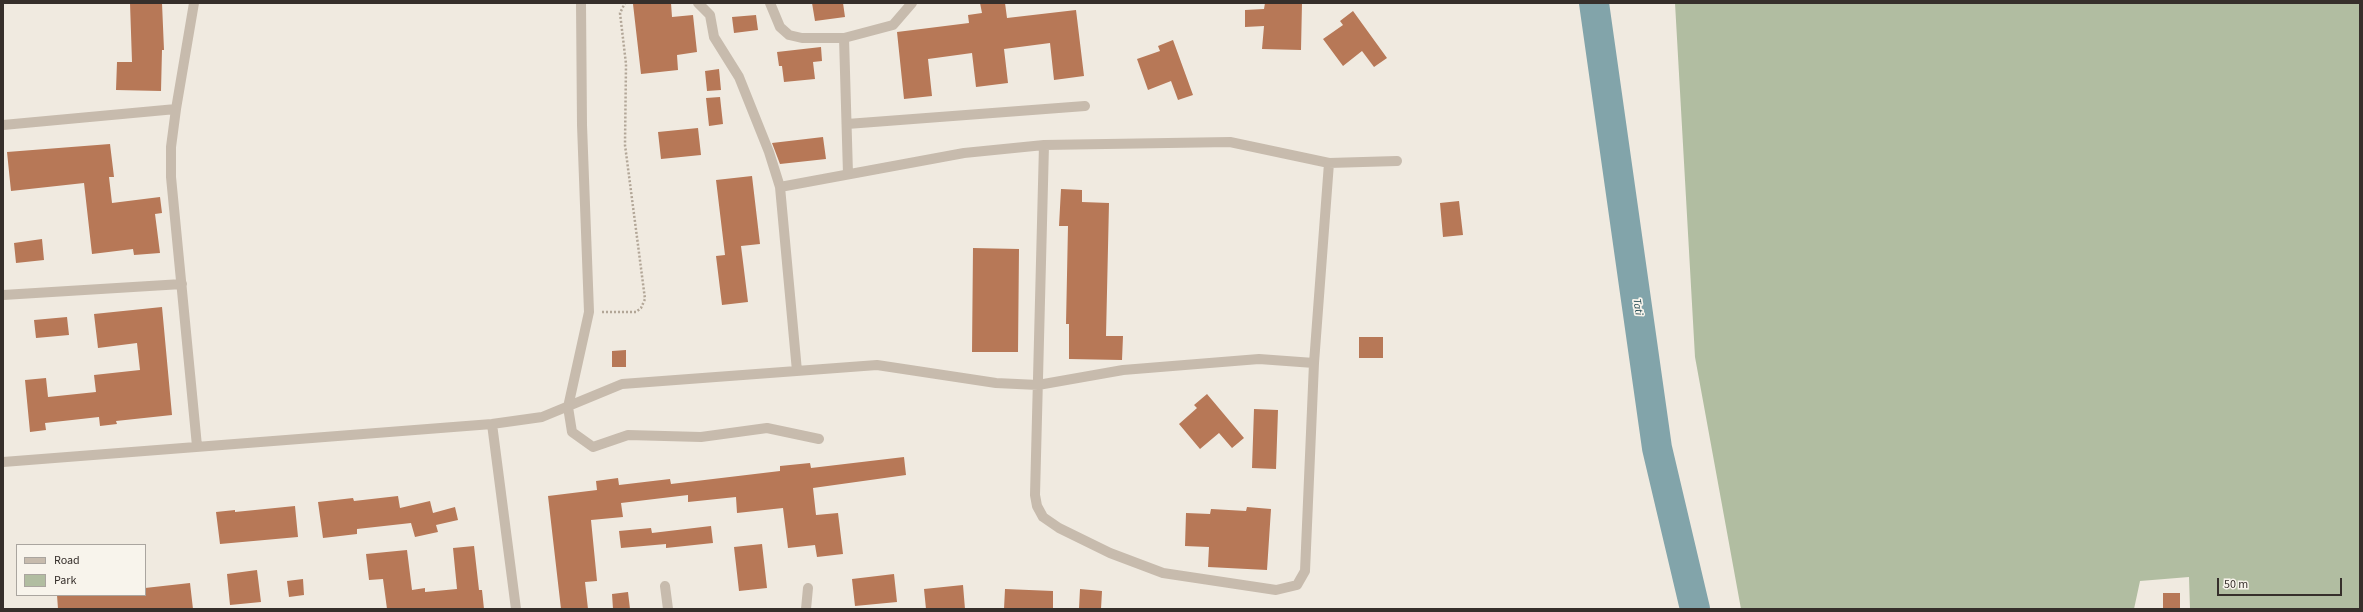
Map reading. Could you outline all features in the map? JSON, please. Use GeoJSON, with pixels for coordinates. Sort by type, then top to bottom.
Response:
{"type":"FeatureCollection","features":[{"type":"Feature","properties":{"kind":"street"},"geometry":{"type":"LineString","coordinates":[[194,3],[176,109],[172,147],[171,177],[197,446]]}},
{"type":"Feature","properties":{"kind":"street"},"geometry":{"type":"LineString","coordinates":[[581,3],[582,125],[589,312],[568,407],[572,432],[593,447],[628,435],[701,437],[767,428],[819,439]]}},
{"type":"Feature","properties":{"kind":"street"},"geometry":{"type":"LineString","coordinates":[[698,3],[710,15],[714,37],[739,77],[769,152],[780,188],[797,371]]}},
{"type":"Feature","properties":{"kind":"street"},"geometry":{"type":"LineString","coordinates":[[770,3],[780,27],[789,35],[802,38],[844,38],[893,25],[912,3]]}},
{"type":"Feature","properties":{"kind":"street"},"geometry":{"type":"LineString","coordinates":[[844,38],[848,174]]}},
{"type":"Feature","properties":{"kind":"street"},"geometry":{"type":"LineString","coordinates":[[847,124],[1085,106]]}},
{"type":"Feature","properties":{"kind":"street"},"geometry":{"type":"LineString","coordinates":[[3,125],[176,109]]}},
{"type":"Feature","properties":{"kind":"street"},"geometry":{"type":"LineString","coordinates":[[780,188],[964,153],[1044,145],[1230,142],[1329,163],[1396,161]]}},
{"type":"Feature","properties":{"kind":"street"},"geometry":{"type":"LineString","coordinates":[[1044,145],[1035,495],[1037,506],[1043,517],[1059,528],[1110,553],[1163,573],[1276,590],[1296,585],[1305,571],[1314,363],[1329,163]]}},
{"type":"Feature","properties":{"kind":"street"},"geometry":{"type":"LineString","coordinates":[[3,295],[182,284]]}},
{"type":"Feature","properties":{"kind":"street"},"geometry":{"type":"LineString","coordinates":[[3,462],[492,424],[542,417],[622,384],[877,365],[996,383],[1038,385],[1123,370],[1259,359],[1314,363]]}},
{"type":"Feature","properties":{"kind":"street"},"geometry":{"type":"LineString","coordinates":[[492,424],[516,609]]}},
{"type":"Feature","properties":{"kind":"street"},"geometry":{"type":"LineString","coordinates":[[665,586],[668,609]]}},
{"type":"Feature","properties":{"kind":"street"},"geometry":{"type":"LineString","coordinates":[[806,609],[808,588]]}},
{"type":"Feature","properties":{"kind":"path"},"geometry":{"type":"LineString","coordinates":[[589,312],[636,312],[642,308],[645,299],[625,146],[626,64],[620,13],[624,3]]}},
{"type":"Feature","properties":{"kind":"green space"},"geometry":{"type":"Polygon","coordinates":[[[1675,3],[2360,3],[2360,609],[2190,609],[2189,577],[2140,581],[2134,609],[1741,609],[1695,357],[1675,3]]]}},
{"type":"Feature","properties":{"kind":"building"},"geometry":{"type":"Polygon","coordinates":[[[130,3],[162,3],[164,50],[162,50],[161,91],[116,90],[117,62],[132,62],[130,3]]]}},
{"type":"Feature","properties":{"kind":"building"},"geometry":{"type":"Polygon","coordinates":[[[671,3],[672,17],[693,15],[697,52],[677,55],[678,70],[641,74],[633,4],[671,3]]]}},
{"type":"Feature","properties":{"kind":"building"},"geometry":{"type":"Polygon","coordinates":[[[812,3],[843,3],[845,17],[815,21],[812,3]]]}},
{"type":"Feature","properties":{"kind":"building"},"geometry":{"type":"Polygon","coordinates":[[[980,3],[1005,3],[1007,18],[1076,10],[1084,76],[1054,80],[1050,43],[1004,49],[1008,83],[976,87],[972,53],[928,59],[932,96],[904,99],[897,32],[969,23],[968,15],[982,13],[980,3]]]}},
{"type":"Feature","properties":{"kind":"building"},"geometry":{"type":"Polygon","coordinates":[[[1265,3],[1302,3],[1301,50],[1262,49],[1264,26],[1245,27],[1245,10],[1264,9],[1265,3]]]}},
{"type":"Feature","properties":{"kind":"building"},"geometry":{"type":"Polygon","coordinates":[[[1353,11],[1387,58],[1374,67],[1362,51],[1343,66],[1323,39],[1343,25],[1340,21],[1353,11]]]}},
{"type":"Feature","properties":{"kind":"building"},"geometry":{"type":"Polygon","coordinates":[[[756,15],[758,30],[734,33],[732,17],[756,15]]]}},
{"type":"Feature","properties":{"kind":"building"},"geometry":{"type":"Polygon","coordinates":[[[1173,40],[1193,95],[1178,100],[1171,81],[1148,90],[1137,59],[1160,51],[1158,46],[1173,40]]]}},
{"type":"Feature","properties":{"kind":"building"},"geometry":{"type":"Polygon","coordinates":[[[821,47],[822,61],[813,62],[815,79],[784,82],[782,66],[779,66],[777,52],[821,47]]]}},
{"type":"Feature","properties":{"kind":"building"},"geometry":{"type":"Polygon","coordinates":[[[719,69],[721,90],[707,91],[705,71],[719,69]]]}},
{"type":"Feature","properties":{"kind":"building"},"geometry":{"type":"Polygon","coordinates":[[[720,97],[723,124],[709,126],[706,98],[720,97]]]}},
{"type":"Feature","properties":{"kind":"building"},"geometry":{"type":"Polygon","coordinates":[[[698,128],[701,155],[661,159],[658,132],[698,128]]]}},
{"type":"Feature","properties":{"kind":"building"},"geometry":{"type":"Polygon","coordinates":[[[823,137],[826,159],[780,164],[772,143],[823,137]]]}},
{"type":"Feature","properties":{"kind":"building"},"geometry":{"type":"Polygon","coordinates":[[[110,144],[114,177],[109,177],[112,203],[160,197],[162,213],[155,214],[160,253],[134,255],[133,249],[92,254],[84,183],[11,191],[7,152],[110,144]]]}},
{"type":"Feature","properties":{"kind":"building"},"geometry":{"type":"Polygon","coordinates":[[[752,176],[760,244],[741,246],[748,302],[722,305],[716,256],[725,255],[716,180],[752,176]]]}},
{"type":"Feature","properties":{"kind":"building"},"geometry":{"type":"Polygon","coordinates":[[[1061,189],[1082,190],[1082,202],[1109,203],[1106,336],[1123,336],[1122,360],[1069,359],[1069,324],[1066,324],[1068,226],[1059,226],[1061,189]]]}},
{"type":"Feature","properties":{"kind":"building"},"geometry":{"type":"Polygon","coordinates":[[[1459,201],[1463,235],[1443,237],[1440,203],[1459,201]]]}},
{"type":"Feature","properties":{"kind":"building"},"geometry":{"type":"Polygon","coordinates":[[[42,239],[44,260],[16,263],[14,243],[42,239]]]}},
{"type":"Feature","properties":{"kind":"building"},"geometry":{"type":"Polygon","coordinates":[[[973,248],[1019,249],[1018,352],[972,352],[973,248]]]}},
{"type":"Feature","properties":{"kind":"building"},"geometry":{"type":"Polygon","coordinates":[[[162,307],[172,415],[116,421],[117,424],[100,426],[99,417],[45,423],[46,430],[30,432],[25,380],[46,378],[48,397],[96,392],[94,375],[140,370],[137,343],[98,348],[94,314],[162,307]]]}},
{"type":"Feature","properties":{"kind":"building"},"geometry":{"type":"Polygon","coordinates":[[[67,317],[69,335],[36,338],[34,320],[67,317]]]}},
{"type":"Feature","properties":{"kind":"building"},"geometry":{"type":"Polygon","coordinates":[[[1359,337],[1383,337],[1383,358],[1359,358],[1359,337]]]}},
{"type":"Feature","properties":{"kind":"building"},"geometry":{"type":"Polygon","coordinates":[[[626,350],[626,367],[612,367],[612,351],[626,350]]]}},
{"type":"Feature","properties":{"kind":"building"},"geometry":{"type":"Polygon","coordinates":[[[1207,394],[1244,438],[1232,448],[1219,433],[1200,449],[1179,424],[1197,408],[1194,405],[1207,394]]]}},
{"type":"Feature","properties":{"kind":"building"},"geometry":{"type":"Polygon","coordinates":[[[1254,409],[1278,410],[1276,469],[1252,468],[1254,409]]]}},
{"type":"Feature","properties":{"kind":"building"},"geometry":{"type":"Polygon","coordinates":[[[904,457],[906,475],[813,488],[816,515],[838,513],[843,554],[817,557],[815,545],[788,548],[783,508],[737,513],[736,497],[688,502],[688,495],[621,503],[623,517],[591,520],[597,581],[585,582],[588,609],[561,609],[548,496],[597,490],[596,481],[618,478],[619,485],[670,479],[671,484],[780,471],[780,466],[810,463],[811,468],[904,457]]]}},
{"type":"Feature","properties":{"kind":"building"},"geometry":{"type":"Polygon","coordinates":[[[398,496],[400,508],[430,501],[433,513],[455,507],[458,520],[436,525],[438,532],[415,537],[411,523],[357,529],[357,534],[323,538],[318,502],[353,498],[354,501],[398,496]]]}},
{"type":"Feature","properties":{"kind":"building"},"geometry":{"type":"Polygon","coordinates":[[[295,506],[298,537],[220,544],[216,512],[235,510],[235,512],[295,506]]]}},
{"type":"Feature","properties":{"kind":"building"},"geometry":{"type":"Polygon","coordinates":[[[1247,507],[1271,509],[1267,570],[1208,567],[1209,547],[1185,546],[1186,513],[1210,514],[1211,509],[1246,511],[1247,507]]]}},
{"type":"Feature","properties":{"kind":"building"},"geometry":{"type":"Polygon","coordinates":[[[711,526],[713,543],[666,548],[666,544],[621,548],[619,531],[651,528],[652,533],[711,526]]]}},
{"type":"Feature","properties":{"kind":"building"},"geometry":{"type":"Polygon","coordinates":[[[762,544],[767,588],[739,591],[734,547],[762,544]]]}},
{"type":"Feature","properties":{"kind":"building"},"geometry":{"type":"Polygon","coordinates":[[[474,546],[479,590],[482,590],[484,609],[387,609],[383,579],[369,580],[366,554],[407,550],[412,590],[425,588],[425,592],[457,589],[453,548],[474,546]]]}},
{"type":"Feature","properties":{"kind":"building"},"geometry":{"type":"Polygon","coordinates":[[[257,570],[261,602],[230,605],[227,574],[257,570]]]}},
{"type":"Feature","properties":{"kind":"building"},"geometry":{"type":"Polygon","coordinates":[[[894,574],[897,602],[855,606],[852,579],[894,574]]]}},
{"type":"Feature","properties":{"kind":"building"},"geometry":{"type":"Polygon","coordinates":[[[303,579],[304,595],[289,597],[287,581],[303,579]]]}},
{"type":"Feature","properties":{"kind":"building"},"geometry":{"type":"Polygon","coordinates":[[[190,583],[193,609],[58,609],[57,596],[146,596],[146,588],[190,583]]]}},
{"type":"Feature","properties":{"kind":"building"},"geometry":{"type":"Polygon","coordinates":[[[963,585],[965,609],[926,609],[924,589],[963,585]]]}},
{"type":"Feature","properties":{"kind":"building"},"geometry":{"type":"Polygon","coordinates":[[[1005,589],[1053,591],[1053,609],[1004,609],[1005,589]]]}},
{"type":"Feature","properties":{"kind":"building"},"geometry":{"type":"Polygon","coordinates":[[[1080,589],[1102,591],[1101,609],[1079,609],[1080,589]]]}},
{"type":"Feature","properties":{"kind":"building"},"geometry":{"type":"Polygon","coordinates":[[[628,592],[630,609],[613,609],[612,594],[628,592]]]}},
{"type":"Feature","properties":{"kind":"building"},"geometry":{"type":"Polygon","coordinates":[[[2163,593],[2180,593],[2180,609],[2163,609],[2163,593]]]}},
{"type":"Feature","properties":{"kind":"waterway","name":"Tati"},"geometry":{"type":"LineString","coordinates":[[1594,3],[1657,448],[1695,609]]}}]}
